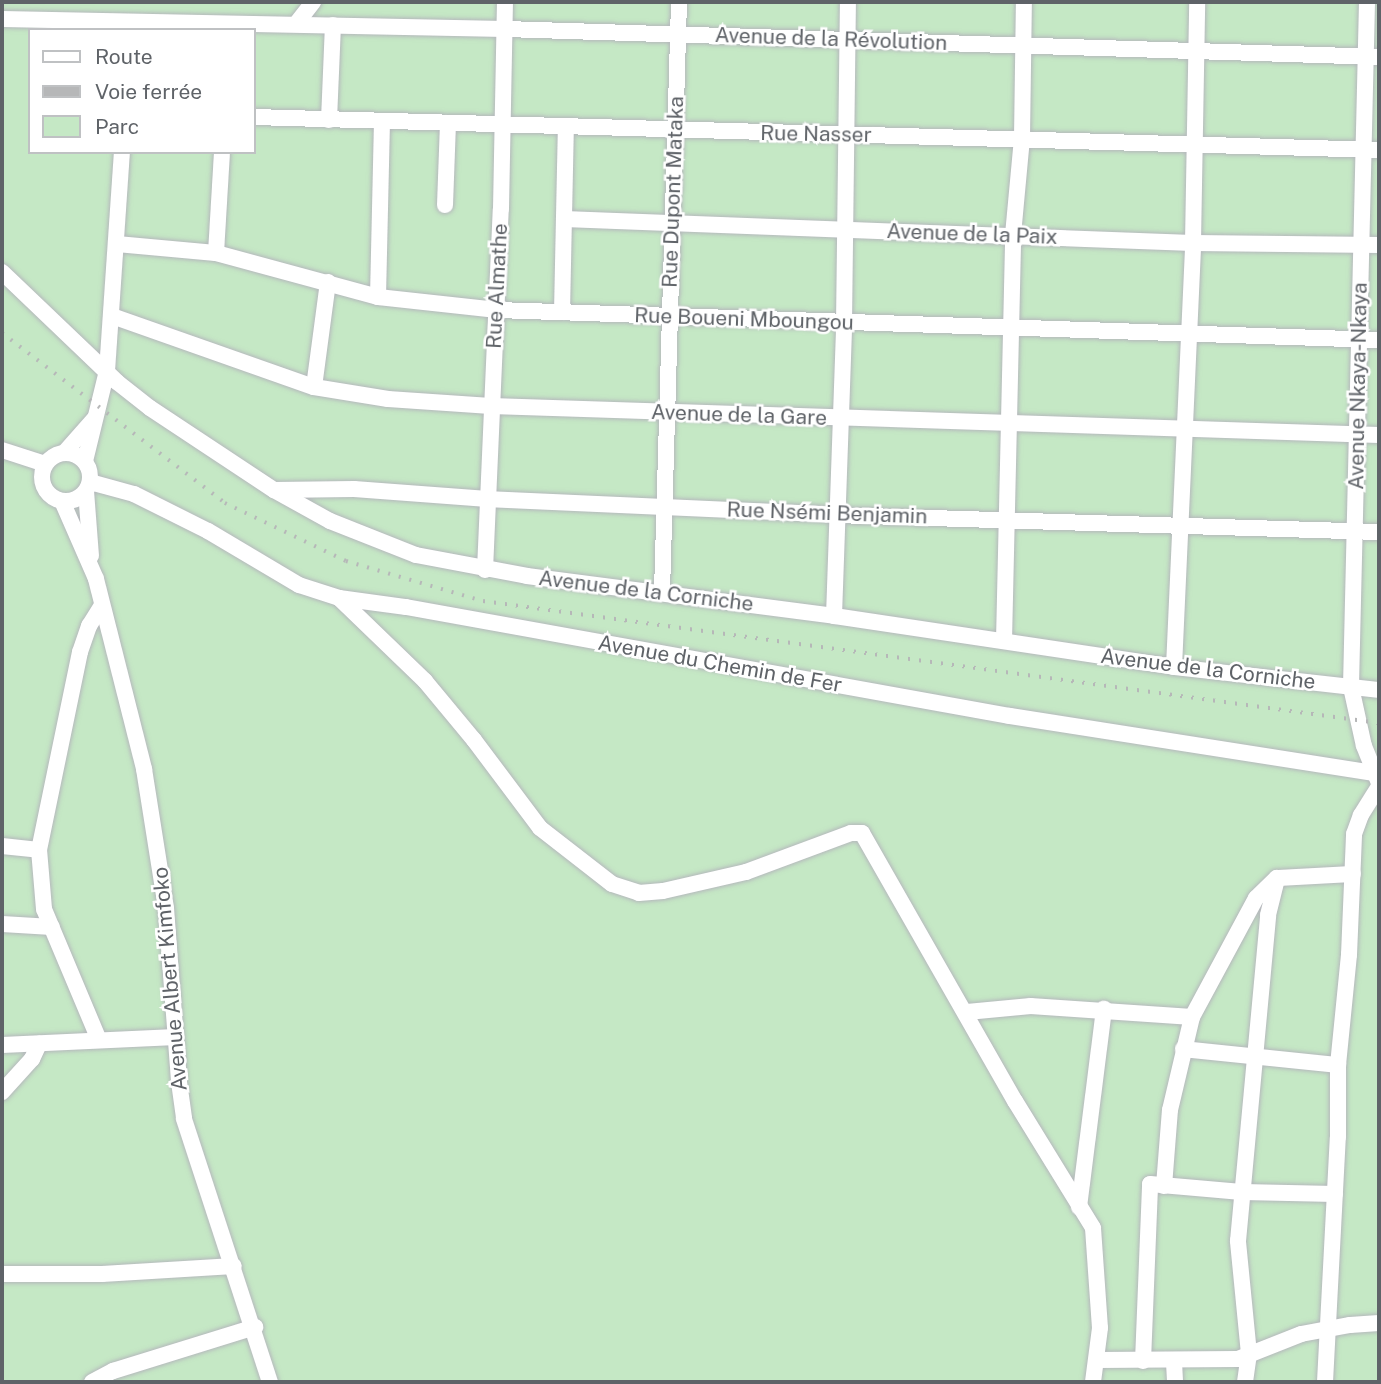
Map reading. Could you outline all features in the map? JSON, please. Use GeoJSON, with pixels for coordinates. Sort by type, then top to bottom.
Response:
{"type":"FeatureCollection","features":[{"type":"Feature","properties":{"kind":"street"},"geometry":{"type":"LineString","coordinates":[[296,24],[313,2]]}},
{"type":"Feature","properties":{"kind":"street","name":"Rue Almathe"},"geometry":{"type":"LineString","coordinates":[[485,570],[497,310],[505,2]]}},
{"type":"Feature","properties":{"kind":"street","name":"Rue Dupont Mataka"},"geometry":{"type":"LineString","coordinates":[[663,593],[679,2]]}},
{"type":"Feature","properties":{"kind":"street"},"geometry":{"type":"LineString","coordinates":[[834,615],[835,515],[844,324],[848,2]]}},
{"type":"Feature","properties":{"kind":"street"},"geometry":{"type":"LineString","coordinates":[[1003,641],[1013,235],[1022,138],[1024,2]]}},
{"type":"Feature","properties":{"kind":"street"},"geometry":{"type":"LineString","coordinates":[[1174,667],[1193,243],[1197,2]]}},
{"type":"Feature","properties":{"kind":"street","name":"Avenue Nkaya-Nkaya"},"geometry":{"type":"LineString","coordinates":[[1367,2],[1372,56],[1372,149],[1361,244],[1351,687],[1372,747],[1378,781]]}},
{"type":"Feature","properties":{"kind":"street","name":"Avenue de la Révolution"},"geometry":{"type":"LineString","coordinates":[[2,19],[126,26],[296,24],[505,29],[1372,56]]}},
{"type":"Feature","properties":{"kind":"street"},"geometry":{"type":"LineString","coordinates":[[329,120],[333,25]]}},
{"type":"Feature","properties":{"kind":"street","name":"Rue Nasser"},"geometry":{"type":"LineString","coordinates":[[256,117],[1372,149]]}},
{"type":"Feature","properties":{"kind":"street"},"geometry":{"type":"LineString","coordinates":[[378,297],[382,122]]}},
{"type":"Feature","properties":{"kind":"street"},"geometry":{"type":"LineString","coordinates":[[445,205],[448,123]]}},
{"type":"Feature","properties":{"kind":"street"},"geometry":{"type":"LineString","coordinates":[[562,312],[566,127]]}},
{"type":"Feature","properties":{"kind":"street"},"geometry":{"type":"LineString","coordinates":[[85,461],[76,454],[53,456],[45,464],[43,484],[50,495],[62,501],[76,499],[88,486],[85,461],[107,371],[121,154]]}},
{"type":"Feature","properties":{"kind":"street"},"geometry":{"type":"LineString","coordinates":[[216,253],[222,154]]}},
{"type":"Feature","properties":{"kind":"street","name":"Avenue de la Paix"},"geometry":{"type":"LineString","coordinates":[[564,219],[675,221],[1193,243],[1379,245]]}},
{"type":"Feature","properties":{"kind":"street","name":"Rue Boueni Mboungou"},"geometry":{"type":"LineString","coordinates":[[117,244],[216,253],[378,297],[497,310],[844,324],[1379,340]]}},
{"type":"Feature","properties":{"kind":"street","name":"Avenue de la Corniche"},"geometry":{"type":"LineString","coordinates":[[2,272],[150,408],[274,490],[330,521],[416,555],[485,570],[834,615],[1174,667],[1379,690]]}},
{"type":"Feature","properties":{"kind":"street"},"geometry":{"type":"LineString","coordinates":[[314,387],[328,282]]}},
{"type":"Feature","properties":{"kind":"street","name":"Avenue de la Gare"},"geometry":{"type":"LineString","coordinates":[[112,316],[314,387],[388,399],[491,406],[839,419],[1379,435]]}},
{"type":"Feature","properties":{"kind":"street"},"geometry":{"type":"LineString","coordinates":[[64,453],[96,416]]}},
{"type":"Feature","properties":{"kind":"street"},"geometry":{"type":"LineString","coordinates":[[2,450],[45,464]]}},
{"type":"Feature","properties":{"kind":"street","name":"Avenue Albert Kimfoko"},"geometry":{"type":"LineString","coordinates":[[88,486],[92,569]]}},
{"type":"Feature","properties":{"kind":"street","name":"Avenue du Chemin de Fer"},"geometry":{"type":"LineString","coordinates":[[88,486],[134,494],[208,531],[299,585],[339,598],[405,607],[1378,781]]}},
{"type":"Feature","properties":{"kind":"street","name":"Rue Nsémi Benjamin"},"geometry":{"type":"LineString","coordinates":[[274,490],[354,489],[488,499],[835,515],[1379,532]]}},
{"type":"Feature","properties":{"kind":"street","name":"Avenue Albert Kimfoko"},"geometry":{"type":"LineString","coordinates":[[62,501],[92,569],[145,769],[166,908],[184,1119],[255,1327],[270,1382]]}},
{"type":"Feature","properties":{"kind":"street"},"geometry":{"type":"LineString","coordinates":[[339,598],[425,681],[474,740],[540,828],[612,884],[639,893],[663,891],[746,872],[851,833],[862,833],[1079,1207],[1089,1218],[1096,1239],[1100,1328],[1093,1382]]}},
{"type":"Feature","properties":{"kind":"street"},"geometry":{"type":"LineString","coordinates":[[99,1040],[52,927],[41,893],[39,849],[80,652],[89,626],[102,605]]}},
{"type":"Feature","properties":{"kind":"street"},"geometry":{"type":"LineString","coordinates":[[1325,1382],[1335,1194],[1338,1065],[1349,955],[1354,834],[1378,781]]}},
{"type":"Feature","properties":{"kind":"street"},"geometry":{"type":"LineString","coordinates":[[2,846],[39,849]]}},
{"type":"Feature","properties":{"kind":"street"},"geometry":{"type":"LineString","coordinates":[[1164,1186],[1170,1110],[1192,1017],[1256,898],[1277,878],[1353,874]]}},
{"type":"Feature","properties":{"kind":"street"},"geometry":{"type":"LineString","coordinates":[[1245,1382],[1249,1354],[1238,1241],[1268,915],[1277,878]]}},
{"type":"Feature","properties":{"kind":"street"},"geometry":{"type":"LineString","coordinates":[[2,924],[52,927]]}},
{"type":"Feature","properties":{"kind":"street"},"geometry":{"type":"LineString","coordinates":[[967,1012],[1031,1006],[1192,1017]]}},
{"type":"Feature","properties":{"kind":"street"},"geometry":{"type":"LineString","coordinates":[[1079,1207],[1104,1009]]}},
{"type":"Feature","properties":{"kind":"street"},"geometry":{"type":"LineString","coordinates":[[2,1045],[176,1038]]}},
{"type":"Feature","properties":{"kind":"street"},"geometry":{"type":"LineString","coordinates":[[2,1092],[32,1059],[39,1044]]}},
{"type":"Feature","properties":{"kind":"street"},"geometry":{"type":"LineString","coordinates":[[1183,1049],[1338,1065]]}},
{"type":"Feature","properties":{"kind":"street"},"geometry":{"type":"LineString","coordinates":[[1143,1361],[1147,1198],[1150,1184],[1242,1192],[1335,1194]]}},
{"type":"Feature","properties":{"kind":"street"},"geometry":{"type":"LineString","coordinates":[[2,1274],[102,1274],[234,1266]]}},
{"type":"Feature","properties":{"kind":"street"},"geometry":{"type":"LineString","coordinates":[[1097,1360],[1174,1362],[1238,1359],[1301,1334],[1379,1324]]}},
{"type":"Feature","properties":{"kind":"street"},"geometry":{"type":"LineString","coordinates":[[92,1382],[113,1371],[255,1327]]}},
{"type":"Feature","properties":{"kind":"street"},"geometry":{"type":"LineString","coordinates":[[1174,1362],[1175,1382]]}},
{"type":"Feature","properties":{"kind":"green space"},"geometry":{"type":"Polygon","coordinates":[[[2,2],[1379,2],[1379,1382],[2,1382],[2,2]]]}},
{"type":"Feature","properties":{"kind":"railway"},"geometry":{"type":"LineString","coordinates":[[2,333],[225,503],[346,561],[483,601],[1379,723]]}}]}
